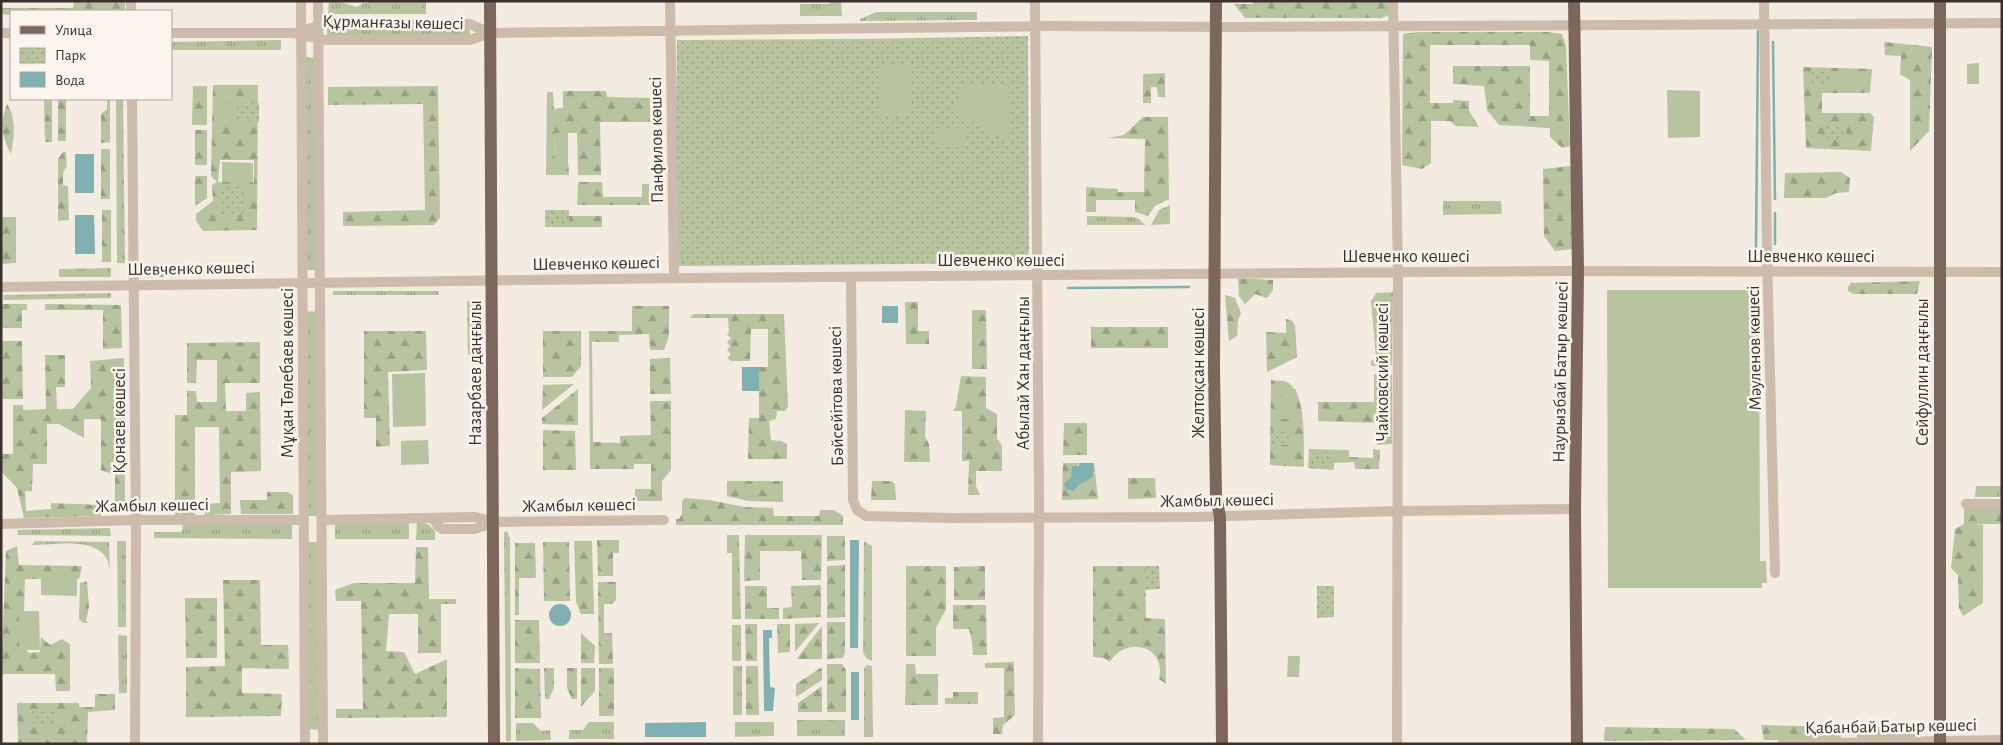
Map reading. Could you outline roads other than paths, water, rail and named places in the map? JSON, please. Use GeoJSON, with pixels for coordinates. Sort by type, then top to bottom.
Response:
{"type":"FeatureCollection","features":[{"type":"Feature","properties":{"kind":"main road","name":"Назарбаев даңғылы"},"geometry":{"type":"LineString","coordinates":[[490,1],[494,744]]}},
{"type":"Feature","properties":{"kind":"main road","name":"Желтоқсан көшесі"},"geometry":{"type":"LineString","coordinates":[[1216,1],[1216,496],[1220,517],[1222,744]]}},
{"type":"Feature","properties":{"kind":"main road","name":"Наурызбай Батыр көшесі"},"geometry":{"type":"LineString","coordinates":[[1574,1],[1578,272],[1575,509],[1577,744]]}},
{"type":"Feature","properties":{"kind":"main road","name":"Сейфуллин даңғылы"},"geometry":{"type":"LineString","coordinates":[[1940,1],[1940,743]]}},
{"type":"Feature","properties":{"kind":"street","name":"Мұқан Төлебаев көшесі"},"geometry":{"type":"LineString","coordinates":[[301,1],[298,33],[303,283],[305,744]]}},
{"type":"Feature","properties":{"kind":"street","name":"Мұқан Төлебаев көшесі"},"geometry":{"type":"LineString","coordinates":[[318,1],[323,520],[323,744]]}},
{"type":"Feature","properties":{"kind":"street","name":"Панфилов көшесі"},"geometry":{"type":"LineString","coordinates":[[670,1],[674,278]]}},
{"type":"Feature","properties":{"kind":"street","name":"Абылай Хан даңғылы"},"geometry":{"type":"LineString","coordinates":[[1036,1],[1039,518],[1038,744]]}},
{"type":"Feature","properties":{"kind":"street","name":"Чайковский көшесі"},"geometry":{"type":"LineString","coordinates":[[1393,1],[1398,273],[1397,744]]}},
{"type":"Feature","properties":{"kind":"street","name":"Мәуленов көшесі"},"geometry":{"type":"LineString","coordinates":[[1764,1],[1774,573]]}},
{"type":"Feature","properties":{"kind":"street","name":"Құрманғазы көшесі"},"geometry":{"type":"LineString","coordinates":[[172,33],[298,33],[325,40],[470,40],[490,33],[670,30],[2002,23]]}},
{"type":"Feature","properties":{"kind":"street","name":"Құрманғазы көшесі"},"geometry":{"type":"LineString","coordinates":[[298,33],[324,24],[470,24],[490,33]]}},
{"type":"Feature","properties":{"kind":"street","name":"Қонаев көшесі"},"geometry":{"type":"LineString","coordinates":[[132,100],[136,520],[135,744]]}},
{"type":"Feature","properties":{"kind":"street","name":"Шевченко көшесі"},"geometry":{"type":"LineString","coordinates":[[1,287],[492,282],[674,278],[1578,272],[2002,272]]}},
{"type":"Feature","properties":{"kind":"street","name":"Бәйсейітова көшесі"},"geometry":{"type":"LineString","coordinates":[[851,277],[853,500],[856,510],[860,513]]}},
{"type":"Feature","properties":{"kind":"street"},"geometry":{"type":"LineString","coordinates":[[1966,504],[2002,504]]}},
{"type":"Feature","properties":{"kind":"street","name":"Жамбыл көшесі"},"geometry":{"type":"LineString","coordinates":[[860,513],[873,517],[1220,517],[1398,511],[1575,509]]}},
{"type":"Feature","properties":{"kind":"street","name":"Жамбыл көшесі"},"geometry":{"type":"LineString","coordinates":[[323,520],[433,518],[442,529],[475,528],[494,522],[664,520]]}},
{"type":"Feature","properties":{"kind":"street","name":"Жамбыл көшесі"},"geometry":{"type":"LineString","coordinates":[[1,524],[136,520],[303,520]]}},
{"type":"Feature","properties":{"kind":"street","name":"Қабанбай Батыр көшесі"},"geometry":{"type":"LineString","coordinates":[[1782,744],[1940,743],[2002,740]]}},
{"type":"Feature","properties":{"kind":"water"},"geometry":{"type":"Polygon","coordinates":[[[75,154],[94,154],[94,193],[75,193],[75,154]]]}},
{"type":"Feature","properties":{"kind":"water"},"geometry":{"type":"Polygon","coordinates":[[[75,215],[94,215],[95,254],[75,254],[75,215]]]}},
{"type":"Feature","properties":{"kind":"water"},"geometry":{"type":"Polygon","coordinates":[[[882,306],[898,306],[898,323],[882,323],[882,306]]]}},
{"type":"Feature","properties":{"kind":"water"},"geometry":{"type":"Polygon","coordinates":[[[742,367],[759,367],[759,391],[742,391],[742,367]]]}},
{"type":"Feature","properties":{"kind":"water"},"geometry":{"type":"Polygon","coordinates":[[[1079,463],[1094,463],[1093,477],[1078,486],[1074,491],[1066,489],[1064,483],[1071,478],[1072,466],[1079,466],[1079,463]]]}},
{"type":"Feature","properties":{"kind":"water"},"geometry":{"type":"Polygon","coordinates":[[[850,540],[859,540],[858,648],[850,648],[850,540]]]}},
{"type":"Feature","properties":{"kind":"water"},"geometry":{"type":"Polygon","coordinates":[[[560,604],[568,607],[571,615],[568,623],[560,626],[552,623],[549,615],[552,607],[560,604]]]}},
{"type":"Feature","properties":{"kind":"water"},"geometry":{"type":"Polygon","coordinates":[[[763,630],[772,630],[772,638],[769,638],[770,687],[775,688],[773,711],[764,711],[763,630]]]}},
{"type":"Feature","properties":{"kind":"water"},"geometry":{"type":"Polygon","coordinates":[[[851,672],[859,672],[859,720],[851,720],[851,672]]]}},
{"type":"Feature","properties":{"kind":"water"},"geometry":{"type":"Polygon","coordinates":[[[706,722],[706,737],[645,737],[645,723],[706,722]]]}},
{"type":"Feature","properties":{"kind":"waterway"},"geometry":{"type":"LineString","coordinates":[[1756,248],[1758,31]]}},
{"type":"Feature","properties":{"kind":"waterway"},"geometry":{"type":"LineString","coordinates":[[1773,42],[1775,199]]}},
{"type":"Feature","properties":{"kind":"waterway"},"geometry":{"type":"LineString","coordinates":[[1775,213],[1775,244]]}},
{"type":"Feature","properties":{"kind":"waterway"},"geometry":{"type":"LineString","coordinates":[[149,276],[175,275]]}},
{"type":"Feature","properties":{"kind":"waterway"},"geometry":{"type":"LineString","coordinates":[[1068,288],[1189,287]]}}]}
